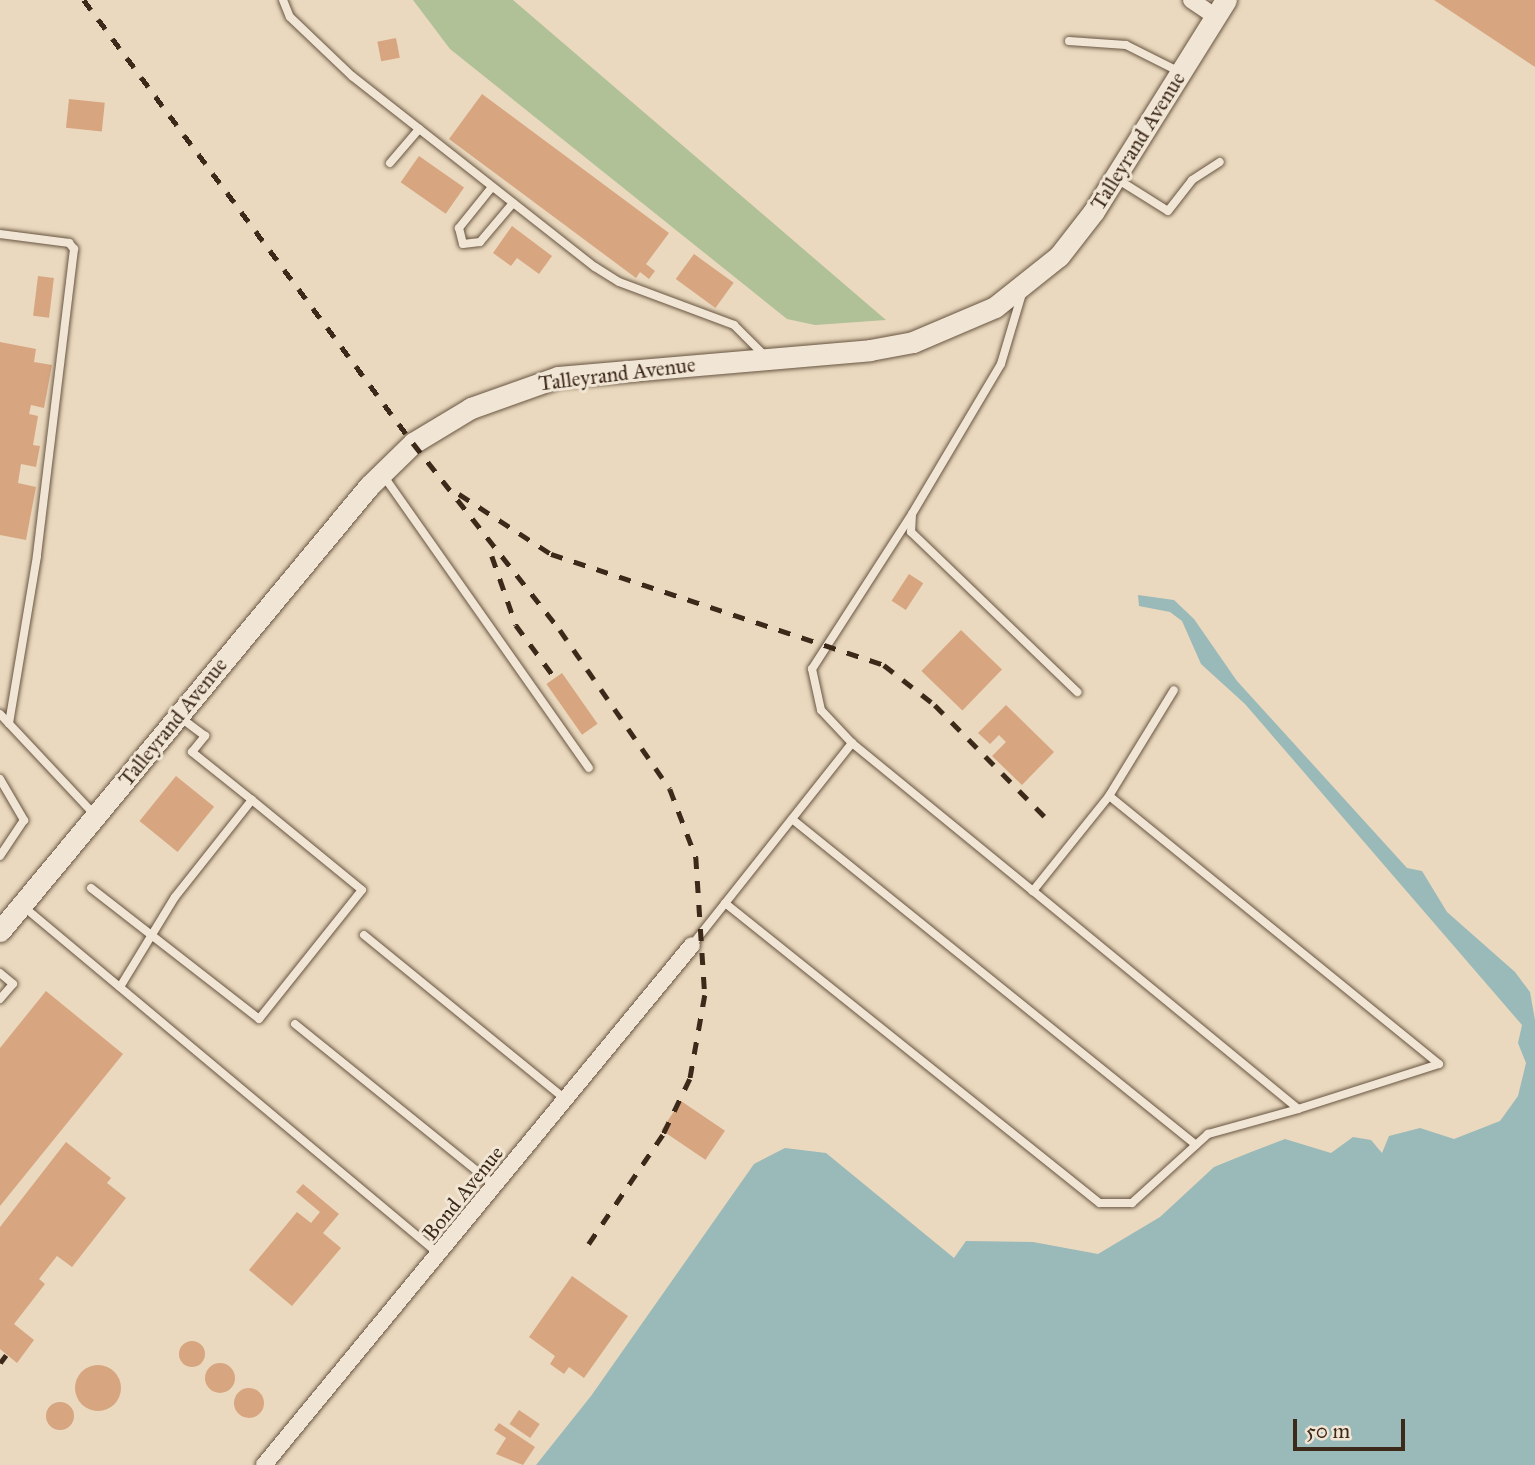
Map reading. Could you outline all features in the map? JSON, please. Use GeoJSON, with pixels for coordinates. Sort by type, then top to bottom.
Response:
{"type":"FeatureCollection","features":[{"type":"Feature","properties":{"kind":"street"},"geometry":{"type":"LineString","coordinates":[[1191,0],[1221,8]]}},
{"type":"Feature","properties":{"kind":"street","name":"Talleyrand Avenue"},"geometry":{"type":"LineString","coordinates":[[0,931],[381,473],[448,419],[518,388],[558,377],[913,342],[955,327],[1024,287],[1059,256],[1115,178],[1221,8]]}},
{"type":"Feature","properties":{"kind":"street","name":"Bond Avenue"},"geometry":{"type":"LineString","coordinates":[[264,1465],[440,1255],[692,945]]}},
{"type":"Feature","properties":{"kind":"lane"},"geometry":{"type":"LineString","coordinates":[[283,0],[290,17],[352,76],[492,187],[619,282],[734,325],[767,358]]}},
{"type":"Feature","properties":{"kind":"lane"},"geometry":{"type":"LineString","coordinates":[[1069,41],[1126,45],[1181,73]]}},
{"type":"Feature","properties":{"kind":"lane"},"geometry":{"type":"LineString","coordinates":[[390,163],[419,129]]}},
{"type":"Feature","properties":{"kind":"lane"},"geometry":{"type":"LineString","coordinates":[[1115,178],[1168,211],[1192,180],[1220,162]]}},
{"type":"Feature","properties":{"kind":"lane"},"geometry":{"type":"LineString","coordinates":[[492,187],[459,228],[463,244],[480,242],[513,203]]}},
{"type":"Feature","properties":{"kind":"lane"},"geometry":{"type":"LineString","coordinates":[[0,233],[69,243],[74,249],[37,556],[9,724]]}},
{"type":"Feature","properties":{"kind":"lane"},"geometry":{"type":"LineString","coordinates":[[1024,287],[1000,364],[912,514],[812,669],[821,710],[852,743],[1298,1109]]}},
{"type":"Feature","properties":{"kind":"lane"},"geometry":{"type":"LineString","coordinates":[[381,473],[589,768]]}},
{"type":"Feature","properties":{"kind":"lane"},"geometry":{"type":"LineString","coordinates":[[912,514],[911,532],[917,544],[1077,692]]}},
{"type":"Feature","properties":{"kind":"lane"},"geometry":{"type":"LineString","coordinates":[[1033,891],[1109,796],[1174,690]]}},
{"type":"Feature","properties":{"kind":"lane"},"geometry":{"type":"LineString","coordinates":[[0,713],[96,816]]}},
{"type":"Feature","properties":{"kind":"lane"},"geometry":{"type":"LineString","coordinates":[[92,888],[259,1019],[361,896],[359,886],[192,752],[205,736],[178,716]]}},
{"type":"Feature","properties":{"kind":"lane"},"geometry":{"type":"LineString","coordinates":[[692,945],[852,743]]}},
{"type":"Feature","properties":{"kind":"lane"},"geometry":{"type":"LineString","coordinates":[[0,779],[24,820],[0,856]]}},
{"type":"Feature","properties":{"kind":"lane"},"geometry":{"type":"LineString","coordinates":[[725,903],[1100,1203],[1132,1203],[1208,1134],[1298,1109],[1439,1064],[1109,796]]}},
{"type":"Feature","properties":{"kind":"lane"},"geometry":{"type":"LineString","coordinates":[[120,987],[199,864],[252,800]]}},
{"type":"Feature","properties":{"kind":"lane"},"geometry":{"type":"LineString","coordinates":[[792,819],[1196,1145]]}},
{"type":"Feature","properties":{"kind":"lane"},"geometry":{"type":"LineString","coordinates":[[22,906],[440,1255]]}},
{"type":"Feature","properties":{"kind":"lane"},"geometry":{"type":"LineString","coordinates":[[364,935],[566,1100]]}},
{"type":"Feature","properties":{"kind":"lane"},"geometry":{"type":"LineString","coordinates":[[0,973],[13,984],[0,999]]}},
{"type":"Feature","properties":{"kind":"lane"},"geometry":{"type":"LineString","coordinates":[[295,1024],[496,1186]]}},
{"type":"Feature","properties":{"kind":"green space"},"geometry":{"type":"Polygon","coordinates":[[[413,0],[513,0],[886,320],[815,325],[787,319],[450,49],[413,0]]]}},
{"type":"Feature","properties":{"kind":"water"},"geometry":{"type":"Polygon","coordinates":[[[1138,595],[1174,600],[1194,619],[1237,681],[1407,868],[1422,871],[1447,912],[1515,972],[1530,992],[1535,1020],[1535,1465],[536,1465],[591,1396],[754,1164],[785,1148],[826,1153],[954,1258],[966,1241],[1033,1242],[1098,1254],[1160,1217],[1214,1167],[1285,1139],[1331,1153],[1353,1137],[1371,1140],[1382,1153],[1389,1136],[1420,1128],[1454,1139],[1500,1121],[1518,1096],[1526,1063],[1518,1043],[1522,1025],[1245,704],[1201,664],[1182,621],[1170,612],[1139,606],[1138,595]]]}},
{"type":"Feature","properties":{"kind":"building"},"geometry":{"type":"Polygon","coordinates":[[[1434,0],[1535,0],[1535,67],[1434,0]]]}},
{"type":"Feature","properties":{"kind":"building"},"geometry":{"type":"Polygon","coordinates":[[[396,38],[400,58],[381,61],[377,42],[396,38]]]}},
{"type":"Feature","properties":{"kind":"building"},"geometry":{"type":"Polygon","coordinates":[[[482,94],[669,233],[646,264],[655,271],[649,279],[640,272],[636,278],[449,139],[482,94]]]}},
{"type":"Feature","properties":{"kind":"building"},"geometry":{"type":"Polygon","coordinates":[[[69,99],[105,103],[102,132],[66,128],[69,99]]]}},
{"type":"Feature","properties":{"kind":"building"},"geometry":{"type":"Polygon","coordinates":[[[419,156],[464,188],[446,214],[401,182],[419,156]]]}},
{"type":"Feature","properties":{"kind":"building"},"geometry":{"type":"Polygon","coordinates":[[[512,226],[552,256],[539,274],[517,258],[511,266],[493,253],[512,226]]]}},
{"type":"Feature","properties":{"kind":"building"},"geometry":{"type":"Polygon","coordinates":[[[694,254],[734,283],[715,308],[676,279],[694,254]]]}},
{"type":"Feature","properties":{"kind":"building"},"geometry":{"type":"Polygon","coordinates":[[[38,276],[54,278],[49,318],[33,316],[38,276]]]}},
{"type":"Feature","properties":{"kind":"building"},"geometry":{"type":"Polygon","coordinates":[[[0,342],[36,349],[34,362],[52,365],[44,408],[31,405],[29,414],[38,416],[33,445],[40,446],[36,467],[21,464],[18,483],[36,487],[26,540],[0,535],[0,342]]]}},
{"type":"Feature","properties":{"kind":"building"},"geometry":{"type":"Polygon","coordinates":[[[909,574],[923,583],[906,610],[892,601],[909,574]]]}},
{"type":"Feature","properties":{"kind":"building"},"geometry":{"type":"Polygon","coordinates":[[[961,630],[1002,670],[962,711],[921,671],[961,630]]]}},
{"type":"Feature","properties":{"kind":"building"},"geometry":{"type":"Polygon","coordinates":[[[562,673],[598,724],[582,735],[546,684],[562,673]]]}},
{"type":"Feature","properties":{"kind":"building"},"geometry":{"type":"Polygon","coordinates":[[[1006,705],[1054,752],[1022,785],[992,756],[1006,742],[999,735],[990,744],[978,733],[1006,705]]]}},
{"type":"Feature","properties":{"kind":"building"},"geometry":{"type":"Polygon","coordinates":[[[176,776],[214,807],[178,852],[139,821],[176,776]]]}},
{"type":"Feature","properties":{"kind":"building"},"geometry":{"type":"Polygon","coordinates":[[[46,991],[123,1054],[0,1206],[0,1048],[46,991]]]}},
{"type":"Feature","properties":{"kind":"building"},"geometry":{"type":"Polygon","coordinates":[[[681,1101],[725,1131],[705,1160],[661,1130],[681,1101]]]}},
{"type":"Feature","properties":{"kind":"building"},"geometry":{"type":"Polygon","coordinates":[[[66,1142],[111,1178],[107,1183],[126,1198],[72,1267],[57,1256],[39,1279],[45,1284],[14,1324],[34,1340],[17,1363],[0,1349],[0,1227],[66,1142]]]}},
{"type":"Feature","properties":{"kind":"building"},"geometry":{"type":"Polygon","coordinates":[[[303,1184],[339,1214],[323,1233],[341,1248],[292,1306],[249,1270],[297,1212],[311,1223],[320,1212],[296,1192],[303,1184]]]}},
{"type":"Feature","properties":{"kind":"building"},"geometry":{"type":"Polygon","coordinates":[[[572,1276],[628,1316],[584,1378],[569,1367],[564,1374],[550,1364],[555,1356],[529,1337],[572,1276]]]}},
{"type":"Feature","properties":{"kind":"building"},"geometry":{"type":"Polygon","coordinates":[[[192,1341],[201,1345],[205,1354],[201,1363],[192,1367],[183,1363],[179,1354],[183,1345],[192,1341]]]}},
{"type":"Feature","properties":{"kind":"building"},"geometry":{"type":"Polygon","coordinates":[[[220,1363],[226,1364],[234,1372],[234,1384],[226,1392],[220,1393],[214,1392],[206,1384],[205,1378],[206,1372],[214,1364],[220,1363]]]}},
{"type":"Feature","properties":{"kind":"building"},"geometry":{"type":"Polygon","coordinates":[[[98,1365],[114,1372],[121,1388],[114,1404],[98,1411],[82,1404],[75,1388],[82,1372],[98,1365]]]}},
{"type":"Feature","properties":{"kind":"building"},"geometry":{"type":"Polygon","coordinates":[[[249,1388],[259,1393],[264,1403],[259,1413],[249,1418],[239,1413],[234,1403],[239,1393],[249,1388]]]}},
{"type":"Feature","properties":{"kind":"building"},"geometry":{"type":"Polygon","coordinates":[[[60,1402],[70,1406],[74,1416],[70,1426],[60,1430],[50,1426],[46,1416],[50,1406],[60,1402]]]}},
{"type":"Feature","properties":{"kind":"building"},"geometry":{"type":"Polygon","coordinates":[[[519,1410],[540,1424],[530,1438],[509,1424],[519,1410]]]}},
{"type":"Feature","properties":{"kind":"building"},"geometry":{"type":"Polygon","coordinates":[[[499,1423],[535,1447],[523,1465],[496,1454],[506,1438],[494,1430],[499,1423]]]}},
{"type":"Feature","properties":{"kind":"railway"},"geometry":{"type":"LineString","coordinates":[[84,0],[413,443],[560,630],[670,789],[696,857],[705,995],[690,1079],[663,1135],[589,1244]]}},
{"type":"Feature","properties":{"kind":"railway"},"geometry":{"type":"LineString","coordinates":[[459,494],[551,554],[884,665],[935,705],[1051,823]]}},
{"type":"Feature","properties":{"kind":"railway"},"geometry":{"type":"LineString","coordinates":[[492,556],[516,625],[555,678]]}},
{"type":"Feature","properties":{"kind":"railway"},"geometry":{"type":"LineString","coordinates":[[0,1363],[6,1355]]}}]}
